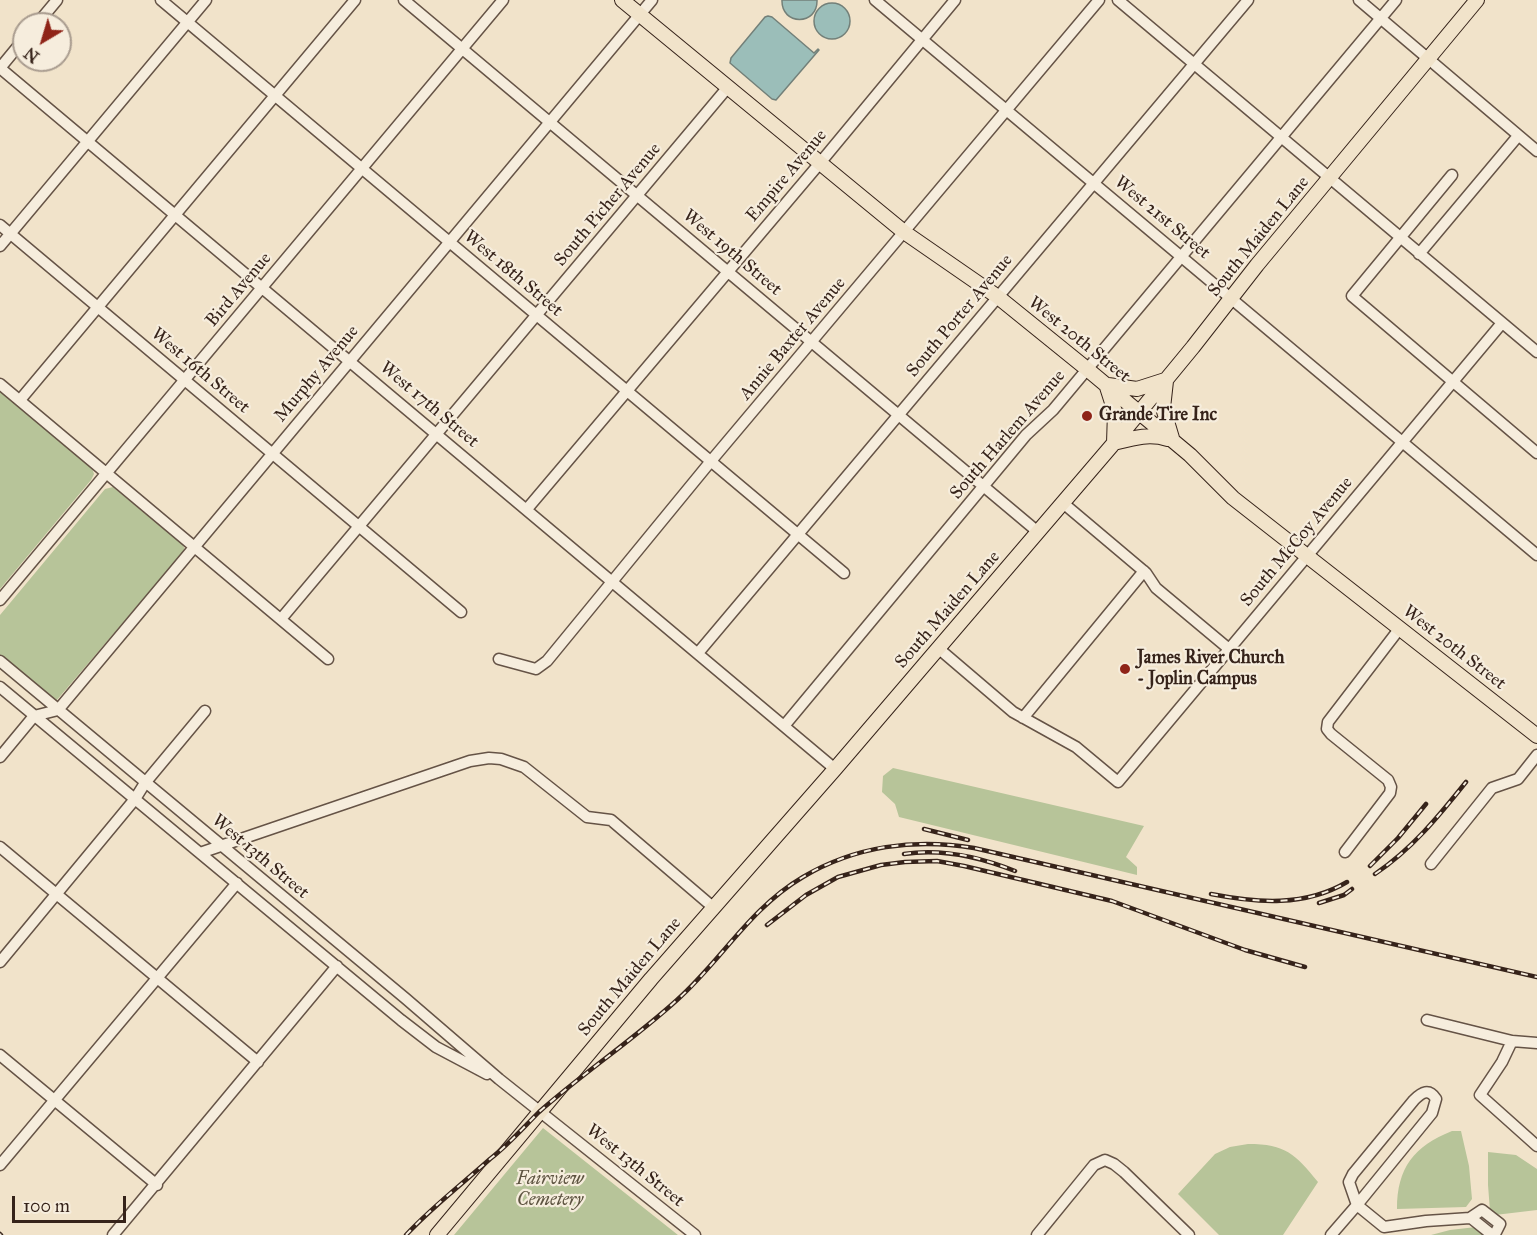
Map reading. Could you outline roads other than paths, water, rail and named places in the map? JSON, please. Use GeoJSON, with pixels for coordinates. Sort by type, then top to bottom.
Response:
{"type":"FeatureCollection","features":[{"type":"Feature","properties":{"kind":"main road","name":"West 20th Street"},"geometry":{"type":"LineString","coordinates":[[622,0],[904,232],[998,297],[1087,369],[1190,455],[1233,498],[1537,736]]}},
{"type":"Feature","properties":{"kind":"main road","name":"South Maiden Lane"},"geometry":{"type":"LineString","coordinates":[[437,1235],[540,1111],[1114,443],[1232,299],[1257,265],[1477,0]]}},
{"type":"Feature","properties":{"kind":"main road"},"geometry":{"type":"LineString","coordinates":[[1166,380],[1163,408],[1173,440],[1148,435],[1114,443],[1115,412],[1106,385],[1137,389],[1166,380]]}},
{"type":"Feature","properties":{"kind":"street"},"geometry":{"type":"LineString","coordinates":[[47,12],[57,0]]}},
{"type":"Feature","properties":{"kind":"street","name":"West 18th Street"},"geometry":{"type":"LineString","coordinates":[[161,0],[844,573]]}},
{"type":"Feature","properties":{"kind":"street"},"geometry":{"type":"LineString","coordinates":[[0,246],[206,0]]}},
{"type":"Feature","properties":{"kind":"street"},"geometry":{"type":"LineString","coordinates":[[20,400],[355,0]]}},
{"type":"Feature","properties":{"kind":"street","name":"West 19th Street"},"geometry":{"type":"LineString","coordinates":[[404,0],[1038,532]]}},
{"type":"Feature","properties":{"kind":"street","name":"Bird Avenue"},"geometry":{"type":"LineString","coordinates":[[0,600],[503,0]]}},
{"type":"Feature","properties":{"kind":"street","name":"Murphy Avenue"},"geometry":{"type":"LineString","coordinates":[[58,710],[652,0]]}},
{"type":"Feature","properties":{"kind":"street","name":"West 21st Street"},"geometry":{"type":"LineString","coordinates":[[875,0],[1537,555]]}},
{"type":"Feature","properties":{"kind":"street","name":"Empire Avenue"},"geometry":{"type":"LineString","coordinates":[[527,509],[955,0]]}},
{"type":"Feature","properties":{"kind":"street","name":"Annie Baxter Avenue"},"geometry":{"type":"LineString","coordinates":[[499,659],[529,668],[541,667],[1099,0]]}},
{"type":"Feature","properties":{"kind":"street"},"geometry":{"type":"LineString","coordinates":[[1118,0],[1537,352]]}},
{"type":"Feature","properties":{"kind":"street","name":"South Porter Avenue"},"geometry":{"type":"LineString","coordinates":[[698,653],[1248,0]]}},
{"type":"Feature","properties":{"kind":"street"},"geometry":{"type":"LineString","coordinates":[[1359,0],[1537,152]]}},
{"type":"Feature","properties":{"kind":"street","name":"South Harlem Avenue"},"geometry":{"type":"LineString","coordinates":[[784,726],[1029,431],[1053,410],[1396,0]]}},
{"type":"Feature","properties":{"kind":"street"},"geometry":{"type":"LineString","coordinates":[[0,68],[12,54]]}},
{"type":"Feature","properties":{"kind":"street","name":"West 17th Street"},"geometry":{"type":"LineString","coordinates":[[0,68],[835,769]]}},
{"type":"Feature","properties":{"kind":"street","name":"South Picher Avenue"},"geometry":{"type":"LineString","coordinates":[[281,619],[728,87]]}},
{"type":"Feature","properties":{"kind":"street"},"geometry":{"type":"LineString","coordinates":[[1419,254],[1518,136]]}},
{"type":"Feature","properties":{"kind":"street"},"geometry":{"type":"LineString","coordinates":[[1452,175],[1352,296],[1537,453]]}},
{"type":"Feature","properties":{"kind":"street","name":"West 16th Street"},"geometry":{"type":"LineString","coordinates":[[0,225],[461,612]]}},
{"type":"Feature","properties":{"kind":"street","name":"South McCoy Avenue"},"geometry":{"type":"LineString","coordinates":[[1023,718],[1076,747],[1118,782],[1502,323]]}},
{"type":"Feature","properties":{"kind":"street"},"geometry":{"type":"LineString","coordinates":[[0,384],[328,659]]}},
{"type":"Feature","properties":{"kind":"street"},"geometry":{"type":"LineString","coordinates":[[1063,503],[1144,571],[1156,588],[1229,650]]}},
{"type":"Feature","properties":{"kind":"street"},"geometry":{"type":"LineString","coordinates":[[938,648],[1023,718],[1144,571]]}},
{"type":"Feature","properties":{"kind":"street"},"geometry":{"type":"LineString","coordinates":[[1345,852],[1390,793],[1391,787],[1388,780],[1331,734],[1327,729],[1328,722],[1400,628]]}},
{"type":"Feature","properties":{"kind":"street","name":"West 13th Street"},"geometry":{"type":"LineString","coordinates":[[1,665],[279,893],[499,1079],[694,1235]]}},
{"type":"Feature","properties":{"kind":"street","name":"West 13th Street"},"geometry":{"type":"LineString","coordinates":[[0,687],[436,1047],[499,1079]]}},
{"type":"Feature","properties":{"kind":"street"},"geometry":{"type":"LineString","coordinates":[[0,757],[34,716],[58,710]]}},
{"type":"Feature","properties":{"kind":"street"},"geometry":{"type":"LineString","coordinates":[[0,962],[205,711]]}},
{"type":"Feature","properties":{"kind":"street"},"geometry":{"type":"LineString","coordinates":[[87,759],[100,746]]}},
{"type":"Feature","properties":{"kind":"street"},"geometry":{"type":"LineString","coordinates":[[1431,864],[1492,788],[1518,778],[1537,755]]}},
{"type":"Feature","properties":{"kind":"street"},"geometry":{"type":"LineString","coordinates":[[200,853],[470,761],[489,758],[524,766],[587,817],[611,820],[714,908]]}},
{"type":"Feature","properties":{"kind":"street"},"geometry":{"type":"LineString","coordinates":[[185,841],[197,826]]}},
{"type":"Feature","properties":{"kind":"street"},"geometry":{"type":"LineString","coordinates":[[0,847],[258,1062]]}},
{"type":"Feature","properties":{"kind":"street"},"geometry":{"type":"LineString","coordinates":[[0,1165],[157,978],[233,880],[241,863]]}},
{"type":"Feature","properties":{"kind":"street"},"geometry":{"type":"LineString","coordinates":[[266,908],[279,893]]}},
{"type":"Feature","properties":{"kind":"street"},"geometry":{"type":"LineString","coordinates":[[286,925],[299,911]]}},
{"type":"Feature","properties":{"kind":"street"},"geometry":{"type":"LineString","coordinates":[[324,956],[337,942]]}},
{"type":"Feature","properties":{"kind":"street"},"geometry":{"type":"LineString","coordinates":[[346,974],[358,960]]}},
{"type":"Feature","properties":{"kind":"street"},"geometry":{"type":"LineString","coordinates":[[113,1235],[337,966]]}},
{"type":"Feature","properties":{"kind":"street"},"geometry":{"type":"LineString","coordinates":[[1427,1020],[1512,1041],[1537,1043]]}},
{"type":"Feature","properties":{"kind":"street"},"geometry":{"type":"LineString","coordinates":[[1512,1041],[1502,1062],[1480,1095],[1537,1146]]}},
{"type":"Feature","properties":{"kind":"street"},"geometry":{"type":"LineString","coordinates":[[0,1054],[156,1185]]}},
{"type":"Feature","properties":{"kind":"street"},"geometry":{"type":"LineString","coordinates":[[1331,1235],[1357,1204],[1426,1123],[1436,1099],[1427,1091],[1414,1100],[1353,1174],[1349,1182],[1357,1204],[1384,1227],[1471,1218]]}},
{"type":"Feature","properties":{"kind":"street"},"geometry":{"type":"LineString","coordinates":[[1036,1235],[1094,1165],[1105,1160],[1114,1164],[1189,1235]]}},
{"type":"Feature","properties":{"kind":"water"},"geometry":{"type":"Polygon","coordinates":[[[782,0],[817,0],[816,9],[812,15],[800,20],[787,15],[783,9],[782,0]]]}},
{"type":"Feature","properties":{"kind":"water"},"geometry":{"type":"Polygon","coordinates":[[[832,3],[845,8],[850,21],[845,34],[832,39],[819,34],[814,21],[819,8],[832,3]]]}},
{"type":"Feature","properties":{"kind":"water"},"geometry":{"type":"Polygon","coordinates":[[[768,16],[814,53],[819,50],[776,100],[730,63],[731,58],[768,16]]]}},
{"type":"Feature","properties":{"kind":"railway"},"geometry":{"type":"LineString","coordinates":[[1375,874],[1413,843],[1466,782]]}},
{"type":"Feature","properties":{"kind":"railway"},"geometry":{"type":"LineString","coordinates":[[1370,866],[1398,838],[1426,804]]}},
{"type":"Feature","properties":{"kind":"railway"},"geometry":{"type":"LineString","coordinates":[[924,829],[968,840]]}},
{"type":"Feature","properties":{"kind":"railway"},"geometry":{"type":"LineString","coordinates":[[406,1235],[503,1148],[539,1112],[677,1000],[767,904],[803,877],[823,866],[864,852],[886,847],[930,844],[974,848],[1537,977]]}},
{"type":"Feature","properties":{"kind":"railway"},"geometry":{"type":"LineString","coordinates":[[904,854],[933,852],[961,855],[1015,871]]}},
{"type":"Feature","properties":{"kind":"railway"},"geometry":{"type":"LineString","coordinates":[[767,925],[806,895],[838,877],[881,865],[937,861],[1112,901],[1245,950],[1305,967]]}},
{"type":"Feature","properties":{"kind":"railway"},"geometry":{"type":"LineString","coordinates":[[1211,894],[1280,901],[1314,896],[1347,882]]}},
{"type":"Feature","properties":{"kind":"railway"},"geometry":{"type":"LineString","coordinates":[[1319,903],[1344,895],[1352,889]]}},
{"type":"Feature","properties":{"kind":"place","name":"Grande Tire Inc"},"geometry":{"type":"Point","coordinates":[1087,416]}},
{"type":"Feature","properties":{"kind":"place","name":"James River Church - Joplin Campus"},"geometry":{"type":"Point","coordinates":[1125,669]}},
{"type":"Feature","properties":{"kind":"park label","name":"Fairview Cemetery"},"geometry":{"type":"Point","coordinates":[550,1190]}}]}
